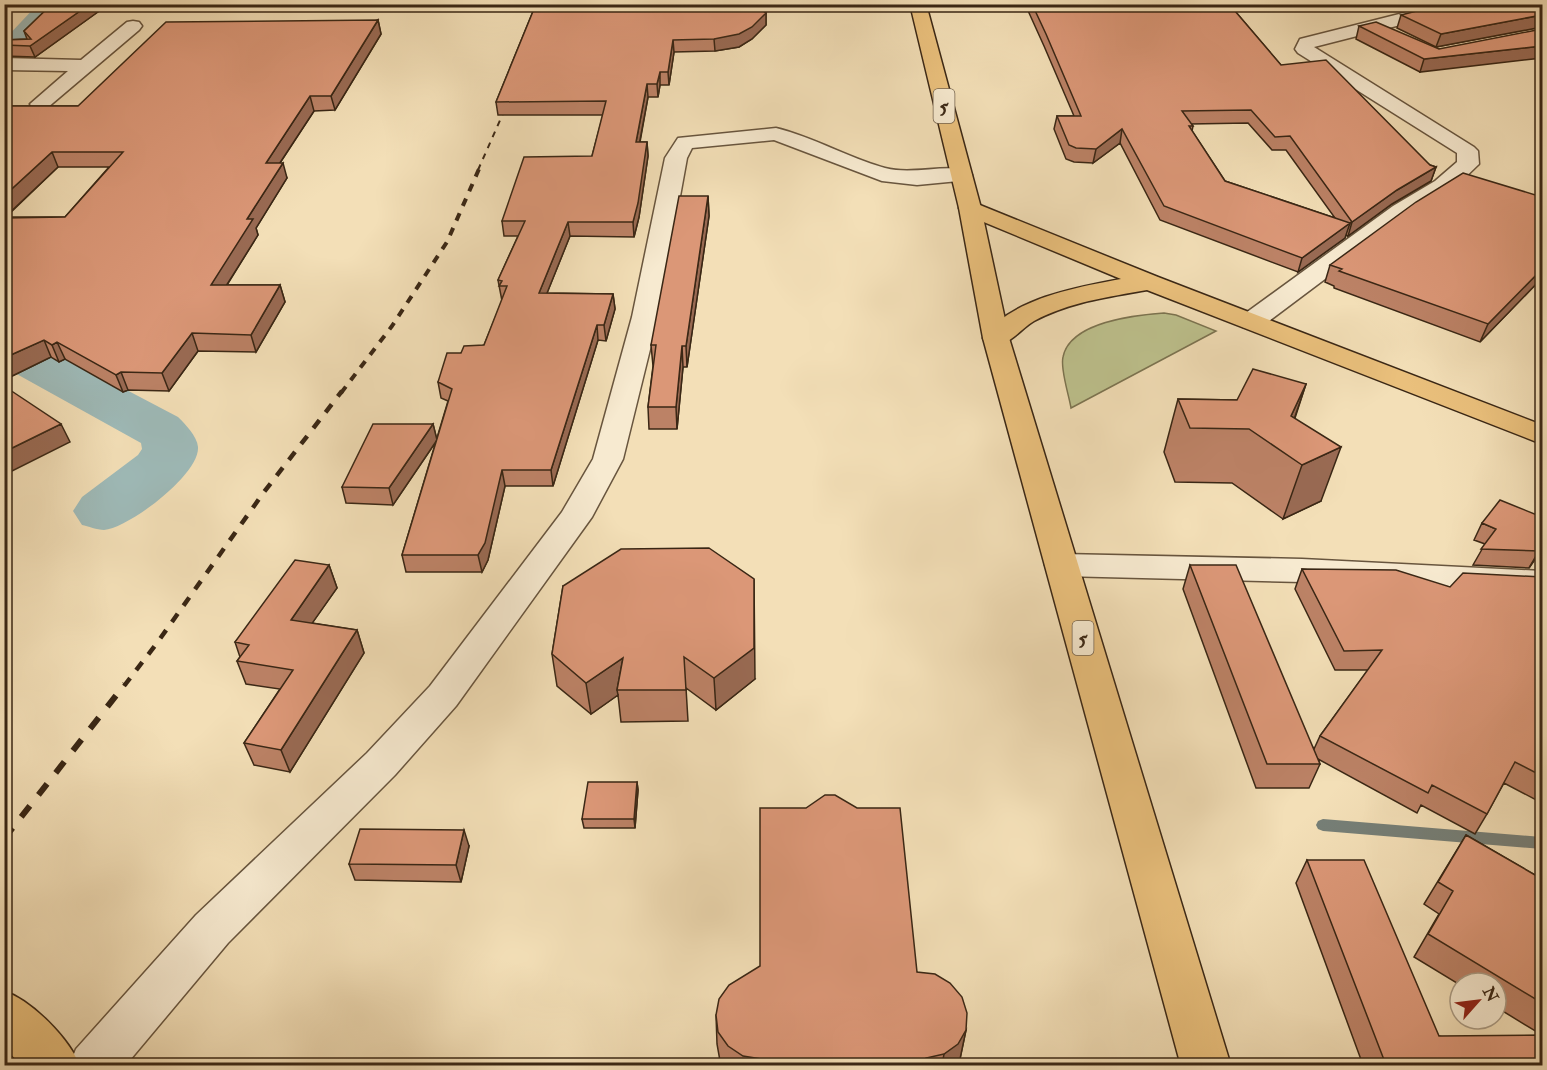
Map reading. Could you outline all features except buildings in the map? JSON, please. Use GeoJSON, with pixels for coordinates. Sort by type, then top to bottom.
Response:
{"type":"FeatureCollection","features":[{"type":"Feature","properties":{"kind":"main road","name":"5"},"geometry":{"type":"LineString","coordinates":[[918,4],[966,192],[996,338],[1206,1065]]}},
{"type":"Feature","properties":{"kind":"main road"},"geometry":{"type":"LineString","coordinates":[[966,192],[1149,282],[1542,435]]}},
{"type":"Feature","properties":{"kind":"main road"},"geometry":{"type":"LineString","coordinates":[[996,338],[1024,316],[1075,295],[1149,282]]}},
{"type":"Feature","properties":{"kind":"main road"},"geometry":{"type":"LineString","coordinates":[[4,1013],[56,1065]]}},
{"type":"Feature","properties":{"kind":"street"},"geometry":{"type":"LineString","coordinates":[[1252,321],[1401,211],[1443,186],[1468,164],[1467,151],[1304,49],[1306,43],[1384,31],[1461,4]]}},
{"type":"Feature","properties":{"kind":"street"},"geometry":{"type":"LineString","coordinates":[[40,104],[133,26]]}},
{"type":"Feature","properties":{"kind":"street"},"geometry":{"type":"LineString","coordinates":[[7,64],[87,66]]}},
{"type":"Feature","properties":{"kind":"street"},"geometry":{"type":"LineString","coordinates":[[93,1065],[212,929],[381,764],[443,696],[576,517],[608,459],[645,317],[676,158],[685,142],[776,134],[882,174],[917,178],[966,192]]}},
{"type":"Feature","properties":{"kind":"street"},"geometry":{"type":"LineString","coordinates":[[1062,565],[1351,571],[1542,583]]}},
{"type":"Feature","properties":{"kind":"green space"},"geometry":{"type":"Polygon","coordinates":[[[1164,313],[1176,315],[1216,331],[1071,408],[1062,362],[1068,345],[1091,328],[1106,323],[1164,313]]]}},
{"type":"Feature","properties":{"kind":"waterway"},"geometry":{"type":"LineString","coordinates":[[4,58],[56,4]]}},
{"type":"Feature","properties":{"kind":"waterway"},"geometry":{"type":"LineString","coordinates":[[4,346],[155,426],[166,438],[170,449],[159,468],[103,511]]}},
{"type":"Feature","properties":{"kind":"waterway"},"geometry":{"type":"LineString","coordinates":[[1323,825],[1542,843]]}},
{"type":"Feature","properties":{"kind":"railway"},"geometry":{"type":"LineString","coordinates":[[478,170],[509,100]]}},
{"type":"Feature","properties":{"kind":"railway"},"geometry":{"type":"LineString","coordinates":[[341,393],[392,326],[447,242],[479,169]]}},
{"type":"Feature","properties":{"kind":"railway"},"geometry":{"type":"LineString","coordinates":[[124,686],[264,492],[342,391]]}},
{"type":"Feature","properties":{"kind":"railway"},"geometry":{"type":"LineString","coordinates":[[4,839],[125,684]]}}]}
